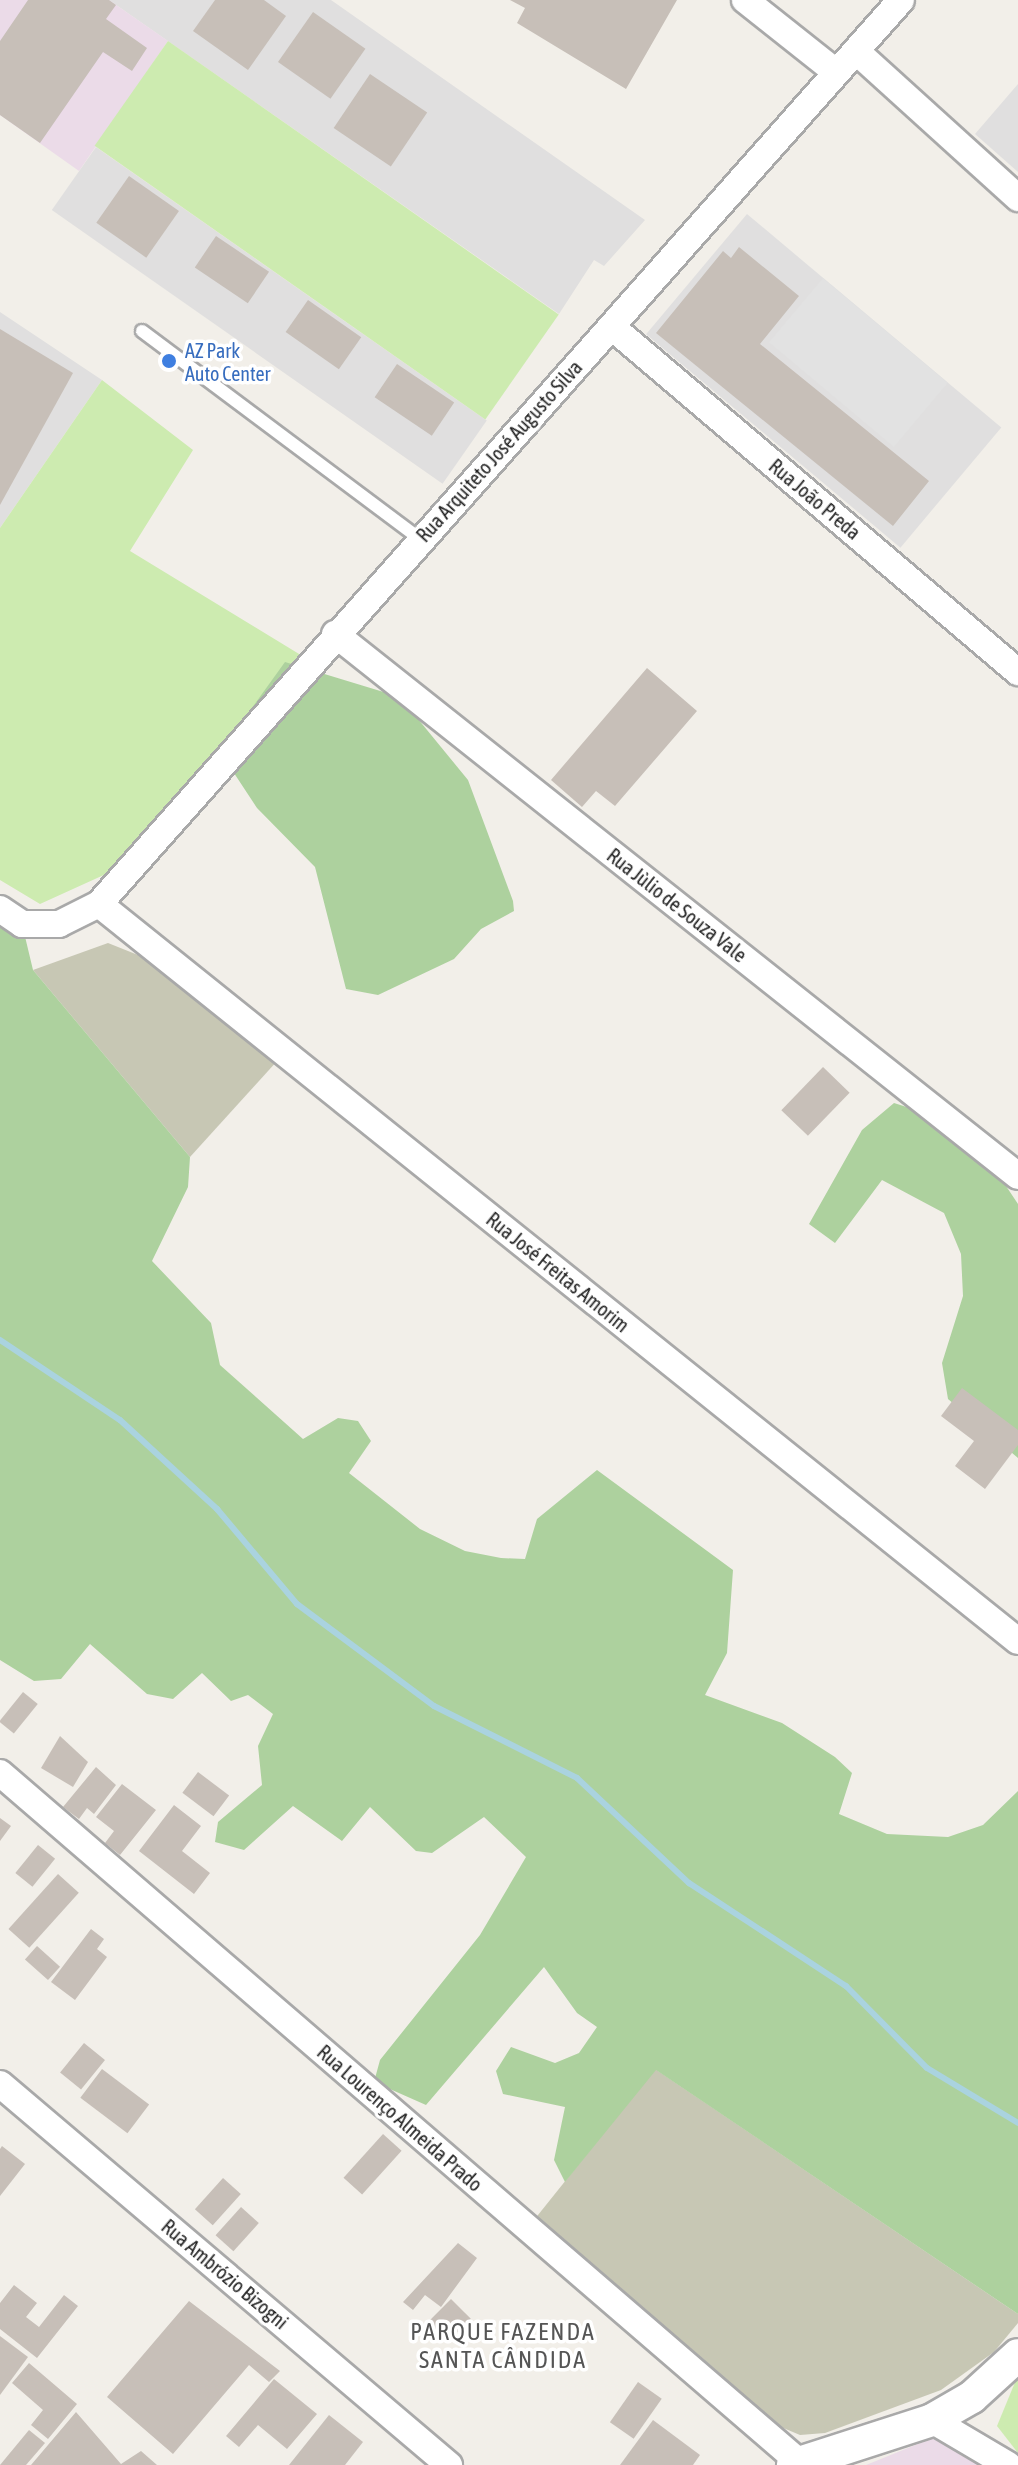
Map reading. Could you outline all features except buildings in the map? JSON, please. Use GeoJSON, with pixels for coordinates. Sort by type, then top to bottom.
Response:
{"type":"FeatureCollection","features":[{"type":"Feature","properties":{"kind":"street"},"geometry":{"type":"LineString","coordinates":[[745,0],[836,72]]}},
{"type":"Feature","properties":{"kind":"street","name":"Rua Arquiteto José Augusto Silva"},"geometry":{"type":"LineString","coordinates":[[99,904],[419,538],[612,327],[901,0]]}},
{"type":"Feature","properties":{"kind":"street"},"geometry":{"type":"LineString","coordinates":[[856,51],[1018,198]]}},
{"type":"Feature","properties":{"kind":"street","name":"Rua João Preda"},"geometry":{"type":"LineString","coordinates":[[612,327],[1018,672]]}},
{"type":"Feature","properties":{"kind":"street","name":"Rua Jùlio de Souza Vale"},"geometry":{"type":"LineString","coordinates":[[335,634],[1018,1176]]}},
{"type":"Feature","properties":{"kind":"street"},"geometry":{"type":"LineString","coordinates":[[0,909],[22,924],[59,924],[99,904]]}},
{"type":"Feature","properties":{"kind":"street","name":"Rua José Freitas Amorim"},"geometry":{"type":"LineString","coordinates":[[99,904],[1018,1641]]}},
{"type":"Feature","properties":{"kind":"street","name":"Rua Lourenço Almeida Prado"},"geometry":{"type":"LineString","coordinates":[[0,1773],[796,2464]]}},
{"type":"Feature","properties":{"kind":"street","name":"Rua Ambrózio Bizogni"},"geometry":{"type":"LineString","coordinates":[[0,2084],[449,2465]]}},
{"type":"Feature","properties":{"kind":"street"},"geometry":{"type":"LineString","coordinates":[[796,2464],[932,2420],[972,2397],[1018,2355]]}},
{"type":"Feature","properties":{"kind":"street"},"geometry":{"type":"LineString","coordinates":[[932,2420],[1008,2465]]}},
{"type":"Feature","properties":{"kind":"lane"},"geometry":{"type":"LineString","coordinates":[[142,331],[419,538]]}},
{"type":"Feature","properties":{"kind":"shaded area"},"geometry":{"type":"Polygon","coordinates":[[[0,0],[109,0],[168,41],[79,171],[0,115],[0,0]]]}},
{"type":"Feature","properties":{"kind":"shaded area"},"geometry":{"type":"Polygon","coordinates":[[[109,0],[331,0],[645,220],[604,266],[594,260],[559,314],[109,0]]]}},
{"type":"Feature","properties":{"kind":"shaded area"},"geometry":{"type":"Polygon","coordinates":[[[1018,84],[1018,172],[975,134],[1018,84]]]}},
{"type":"Feature","properties":{"kind":"shaded area"},"geometry":{"type":"Polygon","coordinates":[[[96,147],[487,421],[443,484],[52,210],[96,147]]]}},
{"type":"Feature","properties":{"kind":"shaded area"},"geometry":{"type":"Polygon","coordinates":[[[747,214],[1001,427],[900,548],[646,334],[747,214]]]}},
{"type":"Feature","properties":{"kind":"shaded area"},"geometry":{"type":"Polygon","coordinates":[[[823,278],[948,383],[894,447],[769,342],[823,278]]]}},
{"type":"Feature","properties":{"kind":"shaded area"},"geometry":{"type":"Polygon","coordinates":[[[0,312],[102,380],[0,528],[0,312]]]}},
{"type":"Feature","properties":{"kind":"shaded area"},"geometry":{"type":"Polygon","coordinates":[[[108,943],[138,955],[278,1060],[190,1157],[33,970],[108,943]]]}},
{"type":"Feature","properties":{"kind":"shaded area"},"geometry":{"type":"Polygon","coordinates":[[[655,2069],[1018,2314],[1018,2323],[994,2352],[941,2390],[825,2433],[800,2435],[781,2427],[534,2220],[655,2069]]]}},
{"type":"Feature","properties":{"kind":"shaded area"},"geometry":{"type":"Polygon","coordinates":[[[935,2437],[981,2465],[866,2465],[935,2437]]]}},
{"type":"Feature","properties":{"kind":"green space"},"geometry":{"type":"Polygon","coordinates":[[[168,41],[559,315],[485,419],[95,146],[168,41]]]}},
{"type":"Feature","properties":{"kind":"green space"},"geometry":{"type":"Polygon","coordinates":[[[102,380],[193,450],[130,551],[304,657],[106,874],[40,904],[0,880],[0,528],[102,380]]]}},
{"type":"Feature","properties":{"kind":"green space"},"geometry":{"type":"Polygon","coordinates":[[[285,662],[400,697],[468,780],[513,901],[514,911],[481,929],[454,959],[378,995],[346,989],[315,867],[257,808],[232,770],[236,730],[285,662]]]}},
{"type":"Feature","properties":{"kind":"green space"},"geometry":{"type":"Polygon","coordinates":[[[0,909],[22,924],[33,970],[190,1157],[188,1187],[152,1261],[211,1323],[220,1365],[303,1439],[338,1418],[358,1421],[371,1441],[349,1473],[420,1529],[465,1551],[501,1558],[525,1559],[537,1519],[597,1470],[733,1570],[727,1653],[705,1695],[782,1723],[835,1757],[852,1773],[839,1814],[887,1834],[948,1837],[983,1825],[1018,1791],[1018,2314],[656,2070],[565,2182],[554,2160],[565,2107],[503,2094],[496,2071],[511,2047],[555,2063],[579,2053],[597,2027],[577,2013],[544,1967],[426,2105],[374,2082],[380,2060],[480,1935],[526,1857],[484,1817],[432,1853],[416,1851],[370,1807],[342,1841],[293,1806],[244,1850],[215,1842],[218,1822],[262,1785],[258,1746],[273,1714],[248,1695],[231,1701],[202,1673],[173,1699],[147,1694],[90,1644],[61,1679],[34,1681],[0,1660],[0,909]]]}},
{"type":"Feature","properties":{"kind":"green space"},"geometry":{"type":"Polygon","coordinates":[[[894,1103],[966,1126],[1018,1204],[1018,1458],[948,1399],[942,1363],[963,1296],[961,1254],[944,1213],[882,1180],[835,1243],[809,1224],[862,1130],[894,1103]]]}},
{"type":"Feature","properties":{"kind":"green space"},"geometry":{"type":"Polygon","coordinates":[[[1018,2375],[1018,2453],[997,2426],[1018,2375]]]}},
{"type":"Feature","properties":{"kind":"waterway"},"geometry":{"type":"LineString","coordinates":[[0,1340],[120,1420],[217,1509],[297,1604],[434,1706],[577,1778],[689,1883],[846,1986],[927,2068],[1018,2123]]}},
{"type":"Feature","properties":{"kind":"place","name":"AZ Park Auto Center"},"geometry":{"type":"Point","coordinates":[169,361]}},
{"type":"Feature","properties":{"kind":"district","name":"PARQUE FAZENDA SANTA CÂNDIDA"},"geometry":{"type":"Point","coordinates":[503,2346]}}]}
